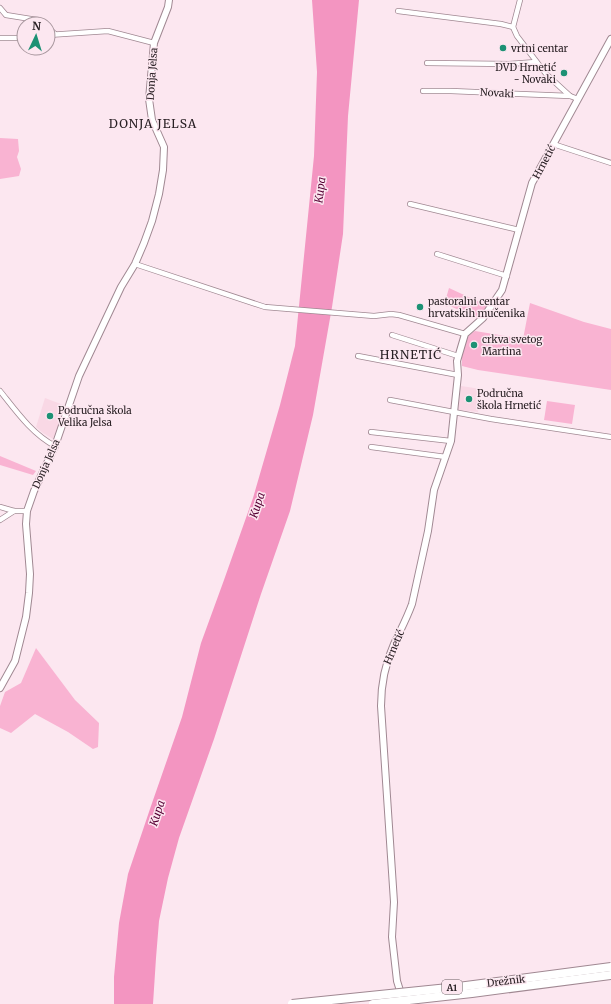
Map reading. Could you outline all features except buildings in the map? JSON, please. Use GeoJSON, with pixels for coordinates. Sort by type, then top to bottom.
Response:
{"type":"FeatureCollection","features":[{"type":"Feature","properties":{"kind":"highway","name":"Drežnik"},"geometry":{"type":"LineString","coordinates":[[292,1004],[458,987],[611,966]]}},
{"type":"Feature","properties":{"kind":"highway","name":"Drežnik"},"geometry":{"type":"LineString","coordinates":[[373,1004],[472,993],[611,974]]}},
{"type":"Feature","properties":{"kind":"street","name":"Donja Jelsa"},"geometry":{"type":"LineString","coordinates":[[0,688],[15,661],[26,617],[30,574],[26,524],[27,511],[34,491],[55,446],[80,376],[121,287],[135,264],[152,221],[159,194],[163,170],[164,147],[152,120],[149,99],[154,43],[168,7],[169,0]]}},
{"type":"Feature","properties":{"kind":"street"},"geometry":{"type":"LineString","coordinates":[[398,11],[495,23],[513,27],[520,0]]}},
{"type":"Feature","properties":{"kind":"street"},"geometry":{"type":"LineString","coordinates":[[0,8],[6,14],[16,16]]}},
{"type":"Feature","properties":{"kind":"street","name":"Novaki"},"geometry":{"type":"LineString","coordinates":[[513,27],[517,36],[536,62],[546,74],[570,96]]}},
{"type":"Feature","properties":{"kind":"street"},"geometry":{"type":"LineString","coordinates":[[56,34],[108,31],[154,43]]}},
{"type":"Feature","properties":{"kind":"street"},"geometry":{"type":"LineString","coordinates":[[0,38],[16,38]]}},
{"type":"Feature","properties":{"kind":"street"},"geometry":{"type":"LineString","coordinates":[[578,99],[611,39]]}},
{"type":"Feature","properties":{"kind":"street"},"geometry":{"type":"LineString","coordinates":[[427,62],[509,64],[536,62]]}},
{"type":"Feature","properties":{"kind":"street","name":"Novaki"},"geometry":{"type":"LineString","coordinates":[[423,91],[570,96],[578,99]]}},
{"type":"Feature","properties":{"kind":"street","name":"Hrnetić"},"geometry":{"type":"LineString","coordinates":[[404,1004],[397,981],[392,937],[394,902],[381,706],[382,687],[386,666],[412,604],[428,531],[434,490],[451,441],[455,412],[458,356],[466,334],[483,318],[502,290],[532,183],[578,99]]}},
{"type":"Feature","properties":{"kind":"street"},"geometry":{"type":"LineString","coordinates":[[553,144],[611,163]]}},
{"type":"Feature","properties":{"kind":"street"},"geometry":{"type":"LineString","coordinates":[[410,204],[519,230]]}},
{"type":"Feature","properties":{"kind":"street"},"geometry":{"type":"LineString","coordinates":[[437,254],[507,276]]}},
{"type":"Feature","properties":{"kind":"street"},"geometry":{"type":"LineString","coordinates":[[135,264],[265,307],[357,315],[399,315],[466,334]]}},
{"type":"Feature","properties":{"kind":"street"},"geometry":{"type":"LineString","coordinates":[[392,335],[458,356]]}},
{"type":"Feature","properties":{"kind":"street"},"geometry":{"type":"LineString","coordinates":[[358,356],[458,375]]}},
{"type":"Feature","properties":{"kind":"street"},"geometry":{"type":"LineString","coordinates":[[0,391],[38,434],[47,442],[55,446]]}},
{"type":"Feature","properties":{"kind":"street"},"geometry":{"type":"LineString","coordinates":[[390,400],[491,419],[611,437]]}},
{"type":"Feature","properties":{"kind":"street"},"geometry":{"type":"LineString","coordinates":[[371,432],[451,441]]}},
{"type":"Feature","properties":{"kind":"street"},"geometry":{"type":"LineString","coordinates":[[371,446],[446,457]]}},
{"type":"Feature","properties":{"kind":"street"},"geometry":{"type":"LineString","coordinates":[[0,507],[14,511],[27,511]]}},
{"type":"Feature","properties":{"kind":"street"},"geometry":{"type":"LineString","coordinates":[[0,520],[14,511]]}},
{"type":"Feature","properties":{"kind":"shaded area"},"geometry":{"type":"Polygon","coordinates":[[[0,138],[18,139],[19,151],[17,157],[21,169],[19,176],[0,179],[0,138]]]}},
{"type":"Feature","properties":{"kind":"shaded area"},"geometry":{"type":"Polygon","coordinates":[[[449,288],[488,306],[476,318],[448,305],[447,307],[444,305],[449,288]]]}},
{"type":"Feature","properties":{"kind":"shaded area"},"geometry":{"type":"Polygon","coordinates":[[[530,303],[584,322],[611,329],[611,390],[478,370],[462,366],[465,341],[467,337],[475,331],[523,339],[530,303]]]}},
{"type":"Feature","properties":{"kind":"shaded area","name":"Područna škola Hrnetić"},"geometry":{"type":"Polygon","coordinates":[[[461,386],[481,389],[478,412],[458,410],[461,386]]]}},
{"type":"Feature","properties":{"kind":"shaded area","name":"Područna škola Velika Jelsa"},"geometry":{"type":"Polygon","coordinates":[[[45,398],[66,406],[53,439],[36,427],[45,398]]]}},
{"type":"Feature","properties":{"kind":"shaded area"},"geometry":{"type":"Polygon","coordinates":[[[547,401],[575,405],[572,424],[544,420],[547,401]]]}},
{"type":"Feature","properties":{"kind":"shaded area"},"geometry":{"type":"Polygon","coordinates":[[[0,456],[36,471],[33,475],[0,465],[0,456]]]}},
{"type":"Feature","properties":{"kind":"shaded area"},"geometry":{"type":"Polygon","coordinates":[[[36,648],[75,700],[99,723],[98,747],[93,749],[68,732],[35,714],[11,733],[0,728],[0,706],[5,692],[21,683],[36,648]]]}},
{"type":"Feature","properties":{"kind":"water","name":"Kupa"},"geometry":{"type":"Polygon","coordinates":[[[312,0],[359,0],[348,116],[343,234],[313,415],[290,511],[261,594],[214,739],[179,838],[168,878],[159,921],[153,1004],[114,1004],[114,977],[119,923],[128,874],[182,717],[201,643],[253,498],[280,405],[295,346],[314,156],[317,72],[312,0]]]}},
{"type":"Feature","properties":{"kind":"place","name":"vrtni centar"},"geometry":{"type":"Point","coordinates":[503,48]}},
{"type":"Feature","properties":{"kind":"place","name":"DVD Hrnetić - Novaki"},"geometry":{"type":"Point","coordinates":[564,73]}},
{"type":"Feature","properties":{"kind":"place","name":"pastoralni centar hrvatskih mučenika"},"geometry":{"type":"Point","coordinates":[420,307]}},
{"type":"Feature","properties":{"kind":"place","name":"crkva svetog Martina"},"geometry":{"type":"Point","coordinates":[474,345]}},
{"type":"Feature","properties":{"kind":"place","name":"Područna škola Hrnetić"},"geometry":{"type":"Point","coordinates":[469,399]}},
{"type":"Feature","properties":{"kind":"place","name":"Područna škola Velika Jelsa"},"geometry":{"type":"Point","coordinates":[50,416]}},
{"type":"Feature","properties":{"kind":"district","name":"DONJA JELSA"},"geometry":{"type":"Point","coordinates":[153,123]}},
{"type":"Feature","properties":{"kind":"district","name":"HRNETIĆ"},"geometry":{"type":"Point","coordinates":[411,354]}}]}
